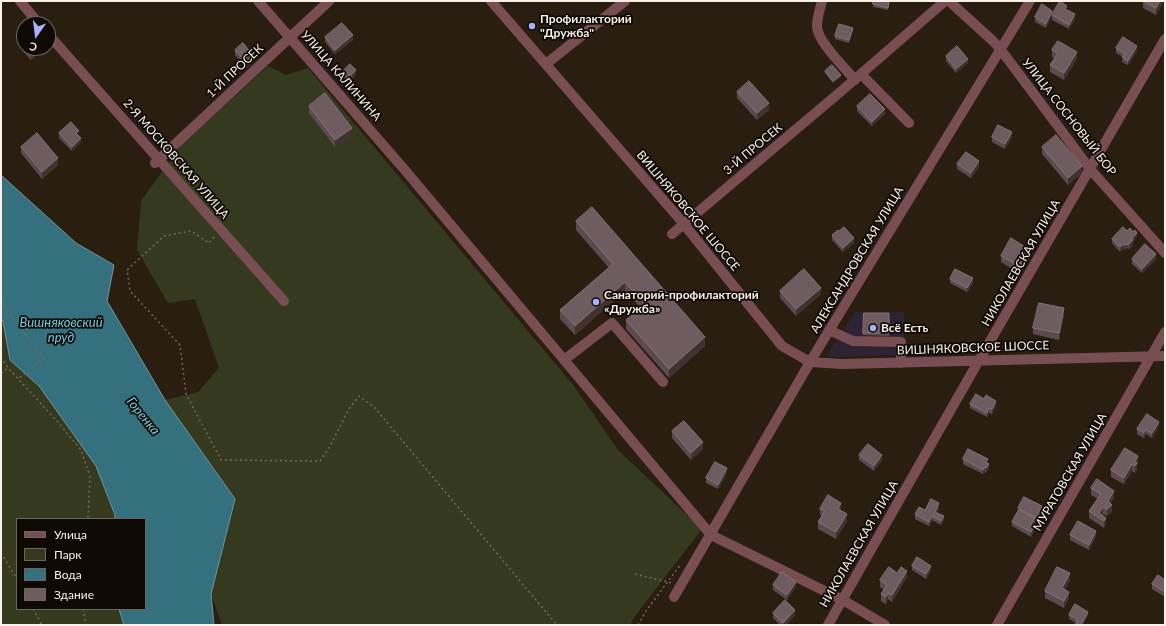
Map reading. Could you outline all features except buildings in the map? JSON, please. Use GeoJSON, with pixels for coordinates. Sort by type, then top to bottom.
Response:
{"type":"FeatureCollection","features":[{"type":"Feature","properties":{"kind":"street"},"geometry":{"type":"LineString","coordinates":[[21,1],[33,16]]}},
{"type":"Feature","properties":{"kind":"street","name":"УЛИЦА КАЛИНИНА"},"geometry":{"type":"LineString","coordinates":[[258,1],[404,169],[711,535]]}},
{"type":"Feature","properties":{"kind":"street","name":"1-Й ПРОСЕК"},"geometry":{"type":"LineString","coordinates":[[156,161],[329,1]]}},
{"type":"Feature","properties":{"kind":"street","name":"ВИШНЯКОВСКОЕ ШОССЕ"},"geometry":{"type":"LineString","coordinates":[[491,1],[684,225],[782,346],[810,362],[842,364],[1165,356]]}},
{"type":"Feature","properties":{"kind":"street"},"geometry":{"type":"LineString","coordinates":[[546,64],[624,1]]}},
{"type":"Feature","properties":{"kind":"street"},"geometry":{"type":"LineString","coordinates":[[822,1],[816,27],[821,40],[858,77],[909,123]]}},
{"type":"Feature","properties":{"kind":"street","name":"3-Й ПРОСЕК"},"geometry":{"type":"LineString","coordinates":[[672,234],[858,77],[945,1]]}},
{"type":"Feature","properties":{"kind":"street","name":"УЛИЦА СОСНОВЫЙ БОР"},"geometry":{"type":"LineString","coordinates":[[949,1],[1001,50],[1090,169],[1165,253]]}},
{"type":"Feature","properties":{"kind":"street","name":"АЛЕКСАНДРОВСКАЯ УЛИЦА"},"geometry":{"type":"LineString","coordinates":[[674,597],[829,330],[1030,1]]}},
{"type":"Feature","properties":{"kind":"street","name":"НИКОЛАЕВСКАЯ УЛИЦА"},"geometry":{"type":"LineString","coordinates":[[828,625],[1165,39]]}},
{"type":"Feature","properties":{"kind":"street","name":"2-Я МОСКОВСКАЯ УЛИЦА"},"geometry":{"type":"LineString","coordinates":[[56,43],[156,161],[220,229],[284,301]]}},
{"type":"Feature","properties":{"kind":"street"},"geometry":{"type":"LineString","coordinates":[[564,360],[612,323],[663,382]]}},
{"type":"Feature","properties":{"kind":"street"},"geometry":{"type":"LineString","coordinates":[[829,330],[853,341],[901,342],[901,363]]}},
{"type":"Feature","properties":{"kind":"street","name":"МУРАТОВСКАЯ УЛИЦА"},"geometry":{"type":"LineString","coordinates":[[997,625],[1165,332]]}},
{"type":"Feature","properties":{"kind":"street"},"geometry":{"type":"LineString","coordinates":[[711,535],[843,600],[885,625]]}},
{"type":"Feature","properties":{"kind":"path"},"geometry":{"type":"LineString","coordinates":[[220,229],[209,243],[191,231],[164,236],[127,270],[130,291],[180,345],[186,394],[221,460],[320,461],[329,448],[349,409],[359,396],[374,408],[557,625]]}},
{"type":"Feature","properties":{"kind":"path"},"geometry":{"type":"LineString","coordinates":[[1,302],[44,359],[18,379]]}},
{"type":"Feature","properties":{"kind":"path"},"geometry":{"type":"LineString","coordinates":[[1,356],[8,368],[57,421],[81,450],[90,476],[88,518]]}},
{"type":"Feature","properties":{"kind":"path"},"geometry":{"type":"LineString","coordinates":[[1,373],[8,368]]}},
{"type":"Feature","properties":{"kind":"path"},"geometry":{"type":"LineString","coordinates":[[1,553],[16,577]]}},
{"type":"Feature","properties":{"kind":"path"},"geometry":{"type":"LineString","coordinates":[[638,625],[646,611],[681,564]]}},
{"type":"Feature","properties":{"kind":"path"},"geometry":{"type":"LineString","coordinates":[[635,574],[674,584]]}},
{"type":"Feature","properties":{"kind":"path"},"geometry":{"type":"LineString","coordinates":[[34,610],[42,625]]}},
{"type":"Feature","properties":{"kind":"path"},"geometry":{"type":"LineString","coordinates":[[83,610],[86,625]]}},
{"type":"Feature","properties":{"kind":"shaded area"},"geometry":{"type":"Polygon","coordinates":[[[855,312],[904,312],[905,355],[826,357],[855,312]]]}},
{"type":"Feature","properties":{"kind":"green space"},"geometry":{"type":"Polygon","coordinates":[[[268,66],[286,75],[308,68],[574,386],[618,450],[702,529],[635,616],[630,625],[222,625],[211,594],[235,499],[165,400],[198,392],[219,368],[195,299],[168,303],[137,250],[141,201],[182,144],[268,66]]]}},
{"type":"Feature","properties":{"kind":"green space"},"geometry":{"type":"Polygon","coordinates":[[[1,319],[3,321],[10,360],[39,386],[96,466],[115,515],[115,518],[16,518],[16,610],[119,610],[124,625],[1,625],[1,319]]]}},
{"type":"Feature","properties":{"kind":"water","name":"Вишняковский пруд"},"geometry":{"type":"Polygon","coordinates":[[[1,175],[76,243],[114,265],[107,301],[165,400],[235,499],[211,594],[214,625],[124,625],[119,610],[146,610],[146,518],[115,518],[96,466],[39,386],[10,360],[3,321],[1,319],[1,175]]]}},
{"type":"Feature","properties":{"kind":"place","name":"Профилакторий \"Дружба\""},"geometry":{"type":"Point","coordinates":[532,26]}},
{"type":"Feature","properties":{"kind":"place","name":"Санаторий-профилакторий «Дружба»"},"geometry":{"type":"Point","coordinates":[596,302]}},
{"type":"Feature","properties":{"kind":"place","name":"Всё Есть"},"geometry":{"type":"Point","coordinates":[873,328]}},
{"type":"Feature","properties":{"kind":"water label","name":"Горенка"},"geometry":{"type":"Point","coordinates":[143,416]}}]}
